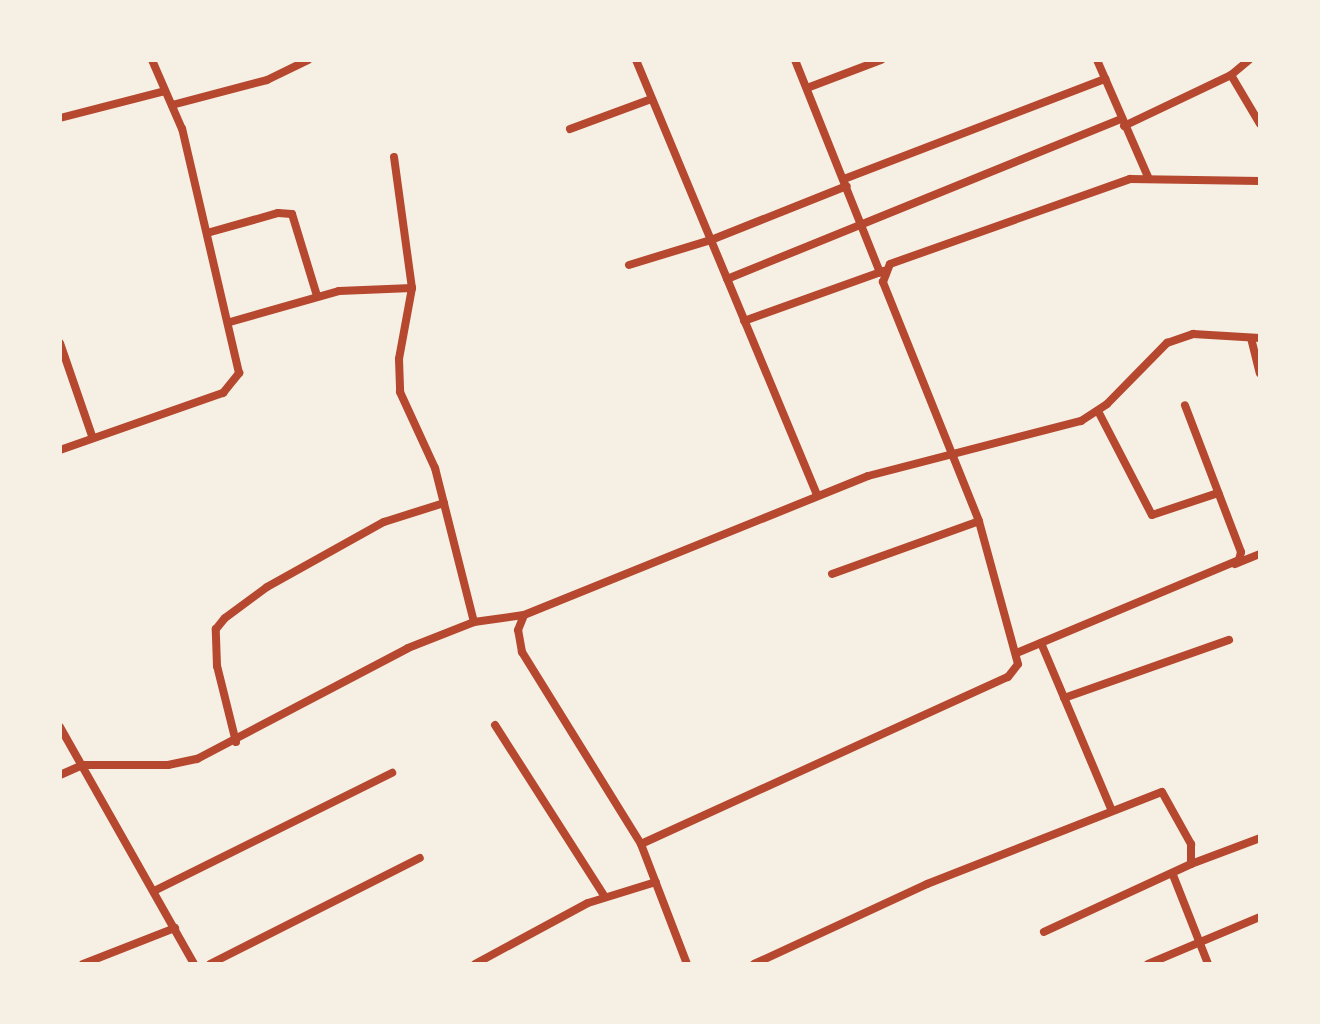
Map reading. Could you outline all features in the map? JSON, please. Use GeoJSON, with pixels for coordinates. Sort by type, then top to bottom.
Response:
{"type":"FeatureCollection","features":[{"type":"Feature","properties":{"kind":"street"},"geometry":{"type":"LineString","coordinates":[[60,450],[92,436],[223,393],[234,384],[239,357],[172,105],[152,60]]}},
{"type":"Feature","properties":{"kind":"street"},"geometry":{"type":"LineString","coordinates":[[172,105],[277,76],[308,60]]}},
{"type":"Feature","properties":{"kind":"street"},"geometry":{"type":"LineString","coordinates":[[636,60],[817,494]]}},
{"type":"Feature","properties":{"kind":"street"},"geometry":{"type":"LineString","coordinates":[[641,844],[1008,677],[1019,652],[979,521],[954,452],[888,298],[882,272],[795,60]]}},
{"type":"Feature","properties":{"kind":"street"},"geometry":{"type":"LineString","coordinates":[[807,88],[881,60]]}},
{"type":"Feature","properties":{"kind":"street"},"geometry":{"type":"LineString","coordinates":[[1097,60],[1148,177]]}},
{"type":"Feature","properties":{"kind":"street"},"geometry":{"type":"LineString","coordinates":[[727,279],[1123,122],[1231,75],[1249,60]]}},
{"type":"Feature","properties":{"kind":"street"},"geometry":{"type":"LineString","coordinates":[[1231,75],[1260,124]]}},
{"type":"Feature","properties":{"kind":"street"},"geometry":{"type":"LineString","coordinates":[[629,265],[711,240],[845,182],[1105,79]]}},
{"type":"Feature","properties":{"kind":"street"},"geometry":{"type":"LineString","coordinates":[[60,118],[165,91]]}},
{"type":"Feature","properties":{"kind":"street"},"geometry":{"type":"LineString","coordinates":[[570,129],[651,99]]}},
{"type":"Feature","properties":{"kind":"street"},"geometry":{"type":"LineString","coordinates":[[394,157],[412,288],[399,383],[406,411],[431,454],[474,622]]}},
{"type":"Feature","properties":{"kind":"street"},"geometry":{"type":"LineString","coordinates":[[744,321],[882,272],[903,258],[1095,190],[1148,177],[1260,181]]}},
{"type":"Feature","properties":{"kind":"street"},"geometry":{"type":"LineString","coordinates":[[207,233],[278,213],[292,214],[317,296]]}},
{"type":"Feature","properties":{"kind":"street"},"geometry":{"type":"LineString","coordinates":[[230,322],[317,296],[412,288]]}},
{"type":"Feature","properties":{"kind":"street"},"geometry":{"type":"LineString","coordinates":[[60,775],[82,765],[168,765],[236,742],[372,665],[474,622],[524,615],[817,494],[954,452],[1081,421],[1098,411],[1167,343],[1193,334],[1255,338],[1260,373]]}},
{"type":"Feature","properties":{"kind":"street"},"geometry":{"type":"LineString","coordinates":[[60,343],[92,436]]}},
{"type":"Feature","properties":{"kind":"street"},"geometry":{"type":"LineString","coordinates":[[1185,405],[1241,552],[1232,565]]}},
{"type":"Feature","properties":{"kind":"street"},"geometry":{"type":"LineString","coordinates":[[1098,411],[1152,515],[1218,493]]}},
{"type":"Feature","properties":{"kind":"street"},"geometry":{"type":"LineString","coordinates":[[236,742],[217,666],[216,629],[225,618],[267,587],[384,522],[444,503]]}},
{"type":"Feature","properties":{"kind":"street"},"geometry":{"type":"LineString","coordinates":[[832,574],[979,521]]}},
{"type":"Feature","properties":{"kind":"street"},"geometry":{"type":"LineString","coordinates":[[1019,652],[1260,554]]}},
{"type":"Feature","properties":{"kind":"street"},"geometry":{"type":"LineString","coordinates":[[524,615],[518,630],[522,652],[641,844],[687,964]]}},
{"type":"Feature","properties":{"kind":"street"},"geometry":{"type":"LineString","coordinates":[[1064,698],[1229,640]]}},
{"type":"Feature","properties":{"kind":"street"},"geometry":{"type":"LineString","coordinates":[[1041,643],[1112,811]]}},
{"type":"Feature","properties":{"kind":"street"},"geometry":{"type":"LineString","coordinates":[[495,725],[605,897]]}},
{"type":"Feature","properties":{"kind":"street"},"geometry":{"type":"LineString","coordinates":[[60,727],[194,964]]}},
{"type":"Feature","properties":{"kind":"street"},"geometry":{"type":"LineString","coordinates":[[154,891],[392,773]]}},
{"type":"Feature","properties":{"kind":"street"},"geometry":{"type":"LineString","coordinates":[[754,964],[879,905],[1162,792],[1191,844],[1191,864]]}},
{"type":"Feature","properties":{"kind":"street"},"geometry":{"type":"LineString","coordinates":[[1044,932],[1173,875],[1191,864],[1260,838]]}},
{"type":"Feature","properties":{"kind":"street"},"geometry":{"type":"LineString","coordinates":[[210,964],[420,858]]}},
{"type":"Feature","properties":{"kind":"street"},"geometry":{"type":"LineString","coordinates":[[1173,875],[1208,964]]}},
{"type":"Feature","properties":{"kind":"street"},"geometry":{"type":"LineString","coordinates":[[475,964],[605,897],[656,882]]}},
{"type":"Feature","properties":{"kind":"street"},"geometry":{"type":"LineString","coordinates":[[1148,964],[1260,917]]}},
{"type":"Feature","properties":{"kind":"street"},"geometry":{"type":"LineString","coordinates":[[83,964],[175,928]]}}]}
